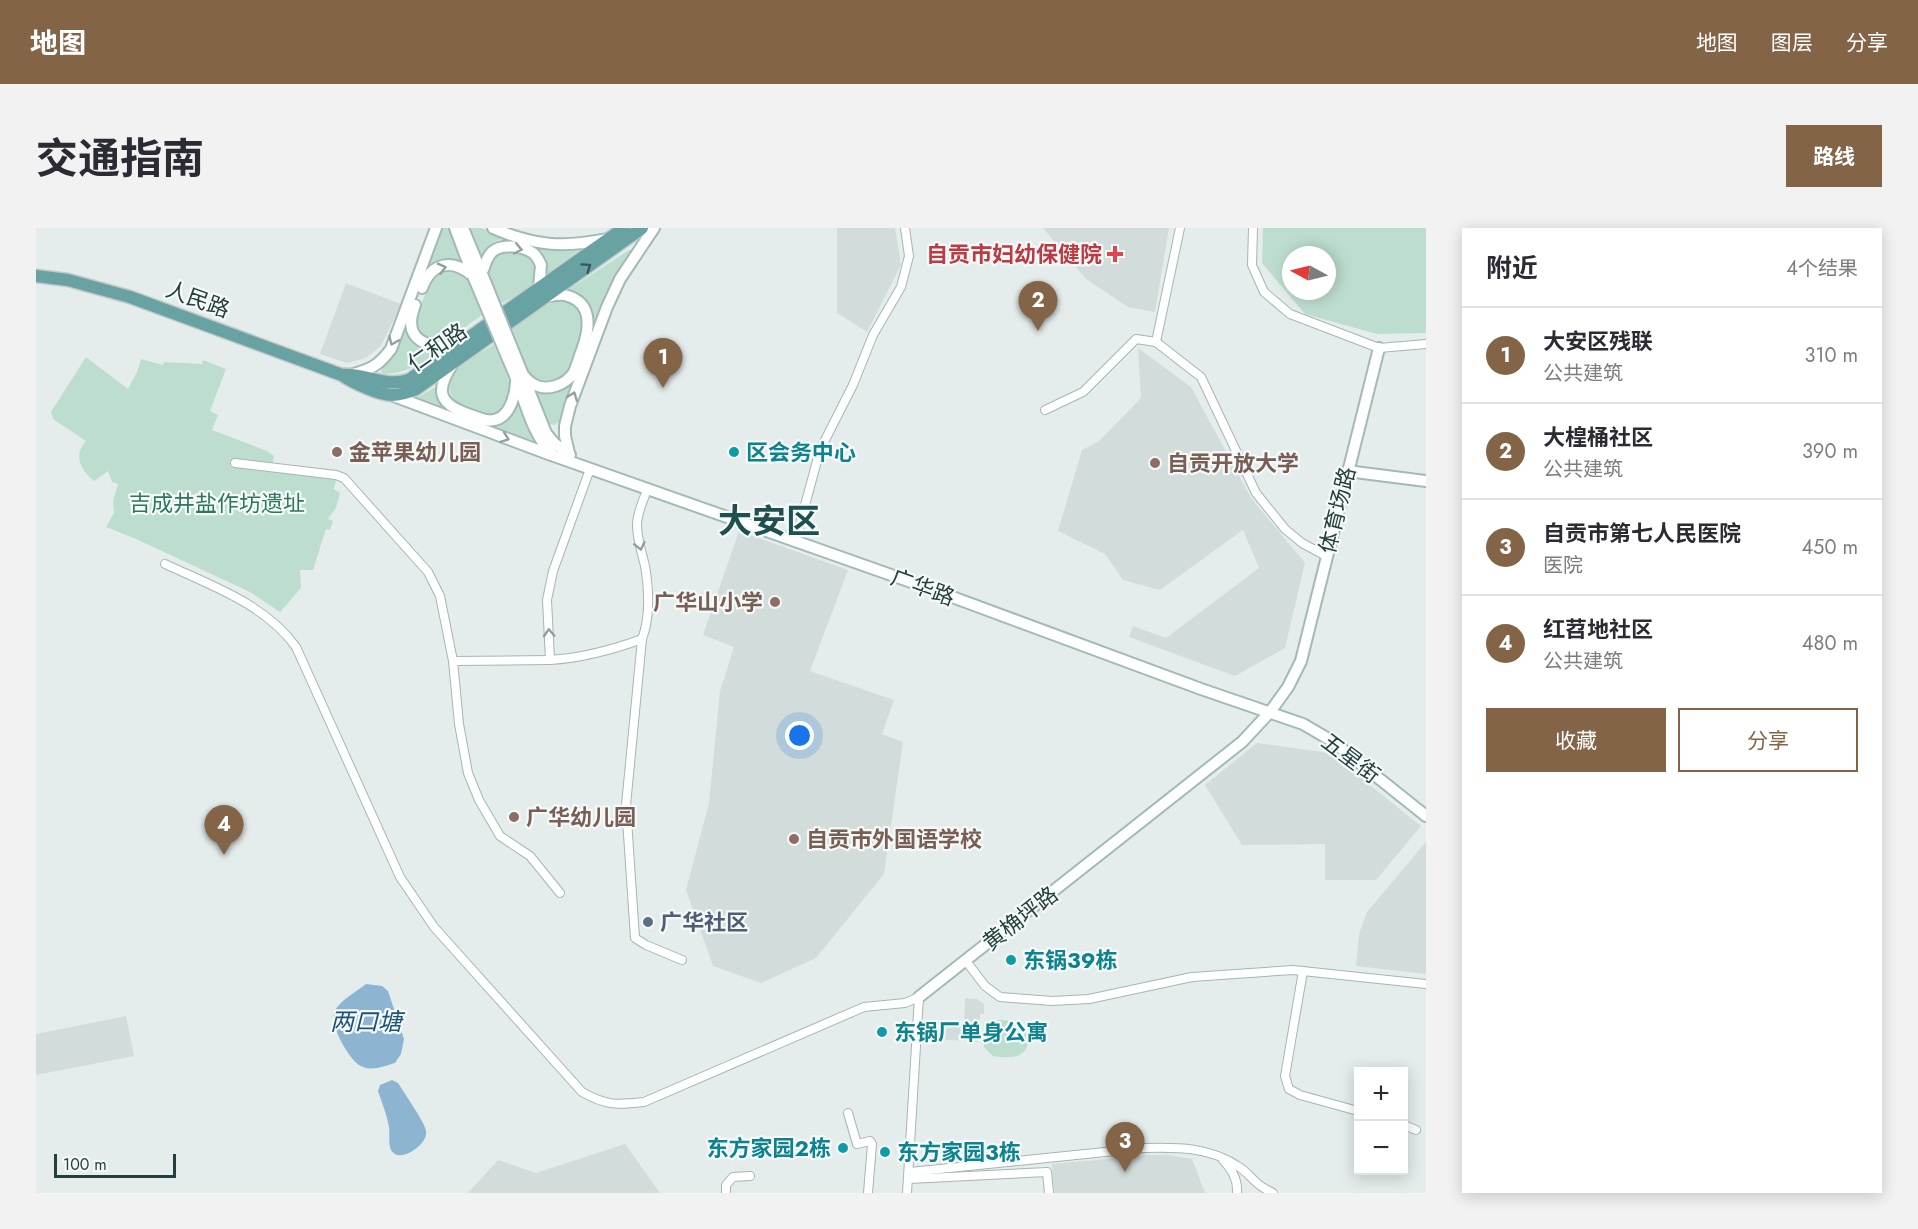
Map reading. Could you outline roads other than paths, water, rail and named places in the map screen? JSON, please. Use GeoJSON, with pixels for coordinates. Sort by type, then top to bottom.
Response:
{"type":"FeatureCollection","features":[{"type":"Feature","properties":{"kind":"main road"},"geometry":{"type":"LineString","coordinates":[[348,374],[370,369],[381,362],[391,349],[436,228]]}},
{"type":"Feature","properties":{"kind":"main road"},"geometry":{"type":"LineString","coordinates":[[455,228],[478,275],[546,433],[572,458]]}},
{"type":"Feature","properties":{"kind":"main road"},"geometry":{"type":"LineString","coordinates":[[464,228],[478,275]]}},
{"type":"Feature","properties":{"kind":"main road"},"geometry":{"type":"LineString","coordinates":[[493,228],[531,241],[553,245],[580,245],[610,238]]}},
{"type":"Feature","properties":{"kind":"main road","name":"仁和路"},"geometry":{"type":"LineString","coordinates":[[542,292],[624,228]]}},
{"type":"Feature","properties":{"kind":"main road","name":"仁和路"},"geometry":{"type":"LineString","coordinates":[[348,374],[397,384],[409,380],[453,354],[542,292],[642,228]]}},
{"type":"Feature","properties":{"kind":"main road"},"geometry":{"type":"LineString","coordinates":[[572,458],[565,436],[567,416],[582,372],[621,279],[654,228]]}},
{"type":"Feature","properties":{"kind":"main road"},"geometry":{"type":"LineString","coordinates":[[478,275],[491,253],[498,248],[525,249],[533,253],[541,265],[542,292],[568,296],[580,303],[587,314],[589,322],[585,343],[574,371],[562,383],[540,387],[520,377]]}},
{"type":"Feature","properties":{"kind":"main road"},"geometry":{"type":"LineString","coordinates":[[478,275],[456,266],[445,265],[434,268],[426,276],[411,314],[411,327],[416,337],[427,345],[453,354],[444,378],[443,396],[453,409],[485,420],[498,418],[512,406],[520,377]]}},
{"type":"Feature","properties":{"kind":"main road","name":"人民路"},"geometry":{"type":"LineString","coordinates":[[36,276],[68,280],[130,297],[348,374]]}},
{"type":"Feature","properties":{"kind":"main road","name":"体育场路"},"geometry":{"type":"LineString","coordinates":[[1270,712],[1288,687],[1300,661],[1378,348]]}},
{"type":"Feature","properties":{"kind":"main road","name":"仁和路"},"geometry":{"type":"LineString","coordinates":[[348,374],[353,383],[391,395],[406,393],[416,388],[453,354]]}},
{"type":"Feature","properties":{"kind":"main road"},"geometry":{"type":"LineString","coordinates":[[520,377],[539,437],[554,456]]}},
{"type":"Feature","properties":{"kind":"main road"},"geometry":{"type":"LineString","coordinates":[[391,395],[554,456],[572,458]]}},
{"type":"Feature","properties":{"kind":"main road","name":"广华路"},"geometry":{"type":"LineString","coordinates":[[572,458],[590,469],[647,490],[928,588],[1201,689],[1270,712]]}},
{"type":"Feature","properties":{"kind":"main road"},"geometry":{"type":"LineString","coordinates":[[1347,471],[1426,481]]}},
{"type":"Feature","properties":{"kind":"main road","name":"五星街"},"geometry":{"type":"LineString","coordinates":[[1270,712],[1303,724],[1332,741],[1426,816]]}},
{"type":"Feature","properties":{"kind":"main road","name":"黄桷坪路"},"geometry":{"type":"LineString","coordinates":[[919,997],[1242,742],[1270,712]]}},
{"type":"Feature","properties":{"kind":"street"},"geometry":{"type":"LineString","coordinates":[[795,542],[820,450],[853,385],[873,335],[901,287],[909,256],[905,228]]}},
{"type":"Feature","properties":{"kind":"street"},"geometry":{"type":"LineString","coordinates":[[1156,342],[1180,228]]}},
{"type":"Feature","properties":{"kind":"street"},"geometry":{"type":"LineString","coordinates":[[1253,228],[1252,265],[1264,292],[1290,314],[1378,348],[1426,344]]}},
{"type":"Feature","properties":{"kind":"street"},"geometry":{"type":"LineString","coordinates":[[1045,410],[1083,392],[1136,339],[1156,342],[1201,377],[1243,468],[1256,493],[1268,509],[1285,529],[1302,543],[1326,556]]}},
{"type":"Feature","properties":{"kind":"street"},"geometry":{"type":"LineString","coordinates":[[235,463],[336,475],[344,478],[428,572],[440,596],[453,661],[459,724],[468,773],[479,800],[500,836],[530,856],[560,893]]}},
{"type":"Feature","properties":{"kind":"street"},"geometry":{"type":"LineString","coordinates":[[550,660],[547,600],[553,571],[590,469]]}},
{"type":"Feature","properties":{"kind":"street"},"geometry":{"type":"LineString","coordinates":[[647,490],[638,514],[637,527],[645,568],[649,605],[648,624],[642,639],[626,805],[635,938],[682,960]]}},
{"type":"Feature","properties":{"kind":"street"},"geometry":{"type":"LineString","coordinates":[[165,564],[247,603],[286,634],[296,647],[400,878],[434,927],[582,1092],[599,1101],[618,1105],[644,1102],[864,1007],[905,1003],[919,997],[907,1193]]}},
{"type":"Feature","properties":{"kind":"street"},"geometry":{"type":"LineString","coordinates":[[453,661],[574,658],[622,647],[642,639]]}},
{"type":"Feature","properties":{"kind":"street"},"geometry":{"type":"LineString","coordinates":[[966,961],[985,986],[1000,997],[1052,1001],[1089,999],[1192,977],[1304,970],[1426,984]]}},
{"type":"Feature","properties":{"kind":"street"},"geometry":{"type":"LineString","coordinates":[[1304,970],[1285,1076],[1289,1089],[1300,1095],[1354,1110]]}},
{"type":"Feature","properties":{"kind":"street"},"geometry":{"type":"LineString","coordinates":[[848,1113],[857,1144],[870,1141],[872,1144],[868,1193]]}},
{"type":"Feature","properties":{"kind":"street"},"geometry":{"type":"LineString","coordinates":[[1408,1127],[1416,1130]]}},
{"type":"Feature","properties":{"kind":"street"},"geometry":{"type":"LineString","coordinates":[[909,1176],[1144,1148],[1191,1149],[1221,1156],[1241,1168],[1272,1193]]}},
{"type":"Feature","properties":{"kind":"street"},"geometry":{"type":"LineString","coordinates":[[1221,1156],[1233,1171],[1238,1187],[1237,1193]]}},
{"type":"Feature","properties":{"kind":"street"},"geometry":{"type":"LineString","coordinates":[[909,1176],[1047,1172],[1049,1193]]}},
{"type":"Feature","properties":{"kind":"street"},"geometry":{"type":"LineString","coordinates":[[726,1193],[726,1185],[733,1177],[750,1176]]}},
{"type":"Feature","properties":{"kind":"water","name":"两口塘"},"geometry":{"type":"Polygon","coordinates":[[[366,984],[382,986],[388,991],[404,1039],[401,1054],[395,1063],[383,1067],[367,1068],[358,1064],[342,1042],[333,1018],[340,1004],[366,984]]]}},
{"type":"Feature","properties":{"kind":"water"},"geometry":{"type":"Polygon","coordinates":[[[392,1080],[398,1083],[426,1131],[423,1142],[418,1147],[400,1155],[391,1150],[388,1122],[378,1091],[380,1085],[392,1080]]]}},
{"type":"Feature","properties":{"kind":"place","name":"自贡市妇幼保健院"},"geometry":{"type":"Point","coordinates":[1115,254]}},
{"type":"Feature","properties":{"kind":"place","name":"大楻桶社区"},"geometry":{"type":"Point","coordinates":[1038,331]}},
{"type":"Feature","properties":{"kind":"place","name":"大安区残联"},"geometry":{"type":"Point","coordinates":[663,388]}},
{"type":"Feature","properties":{"kind":"place","name":"金苹果幼儿园"},"geometry":{"type":"Point","coordinates":[337,452]}},
{"type":"Feature","properties":{"kind":"place","name":"区会务中心"},"geometry":{"type":"Point","coordinates":[734,452]}},
{"type":"Feature","properties":{"kind":"place","name":"自贡开放大学"},"geometry":{"type":"Point","coordinates":[1155,463]}},
{"type":"Feature","properties":{"kind":"place","name":"广华山小学"},"geometry":{"type":"Point","coordinates":[775,602]}},
{"type":"Feature","properties":{"kind":"place","name":"广华幼儿园"},"geometry":{"type":"Point","coordinates":[514,817]}},
{"type":"Feature","properties":{"kind":"place","name":"自贡市外国语学校"},"geometry":{"type":"Point","coordinates":[794,839]}},
{"type":"Feature","properties":{"kind":"place","name":"红苕地社区"},"geometry":{"type":"Point","coordinates":[224,855]}},
{"type":"Feature","properties":{"kind":"place","name":"广华社区"},"geometry":{"type":"Point","coordinates":[648,922]}},
{"type":"Feature","properties":{"kind":"place","name":"东锅39栋"},"geometry":{"type":"Point","coordinates":[1011,960]}},
{"type":"Feature","properties":{"kind":"place","name":"东锅厂单身公寓"},"geometry":{"type":"Point","coordinates":[882,1032]}},
{"type":"Feature","properties":{"kind":"place","name":"东方家园2栋"},"geometry":{"type":"Point","coordinates":[843,1148]}},
{"type":"Feature","properties":{"kind":"place","name":"东方家园3栋"},"geometry":{"type":"Point","coordinates":[885,1152]}},
{"type":"Feature","properties":{"kind":"place","name":"自贡市第七人民医院"},"geometry":{"type":"Point","coordinates":[1125,1172]}},
{"type":"Feature","properties":{"kind":"district","name":"大安区"},"geometry":{"type":"Point","coordinates":[769,521]}},
{"type":"Feature","properties":{"kind":"park label","name":"吉成井盐作坊遗址"},"geometry":{"type":"Point","coordinates":[217,503]}}]}
